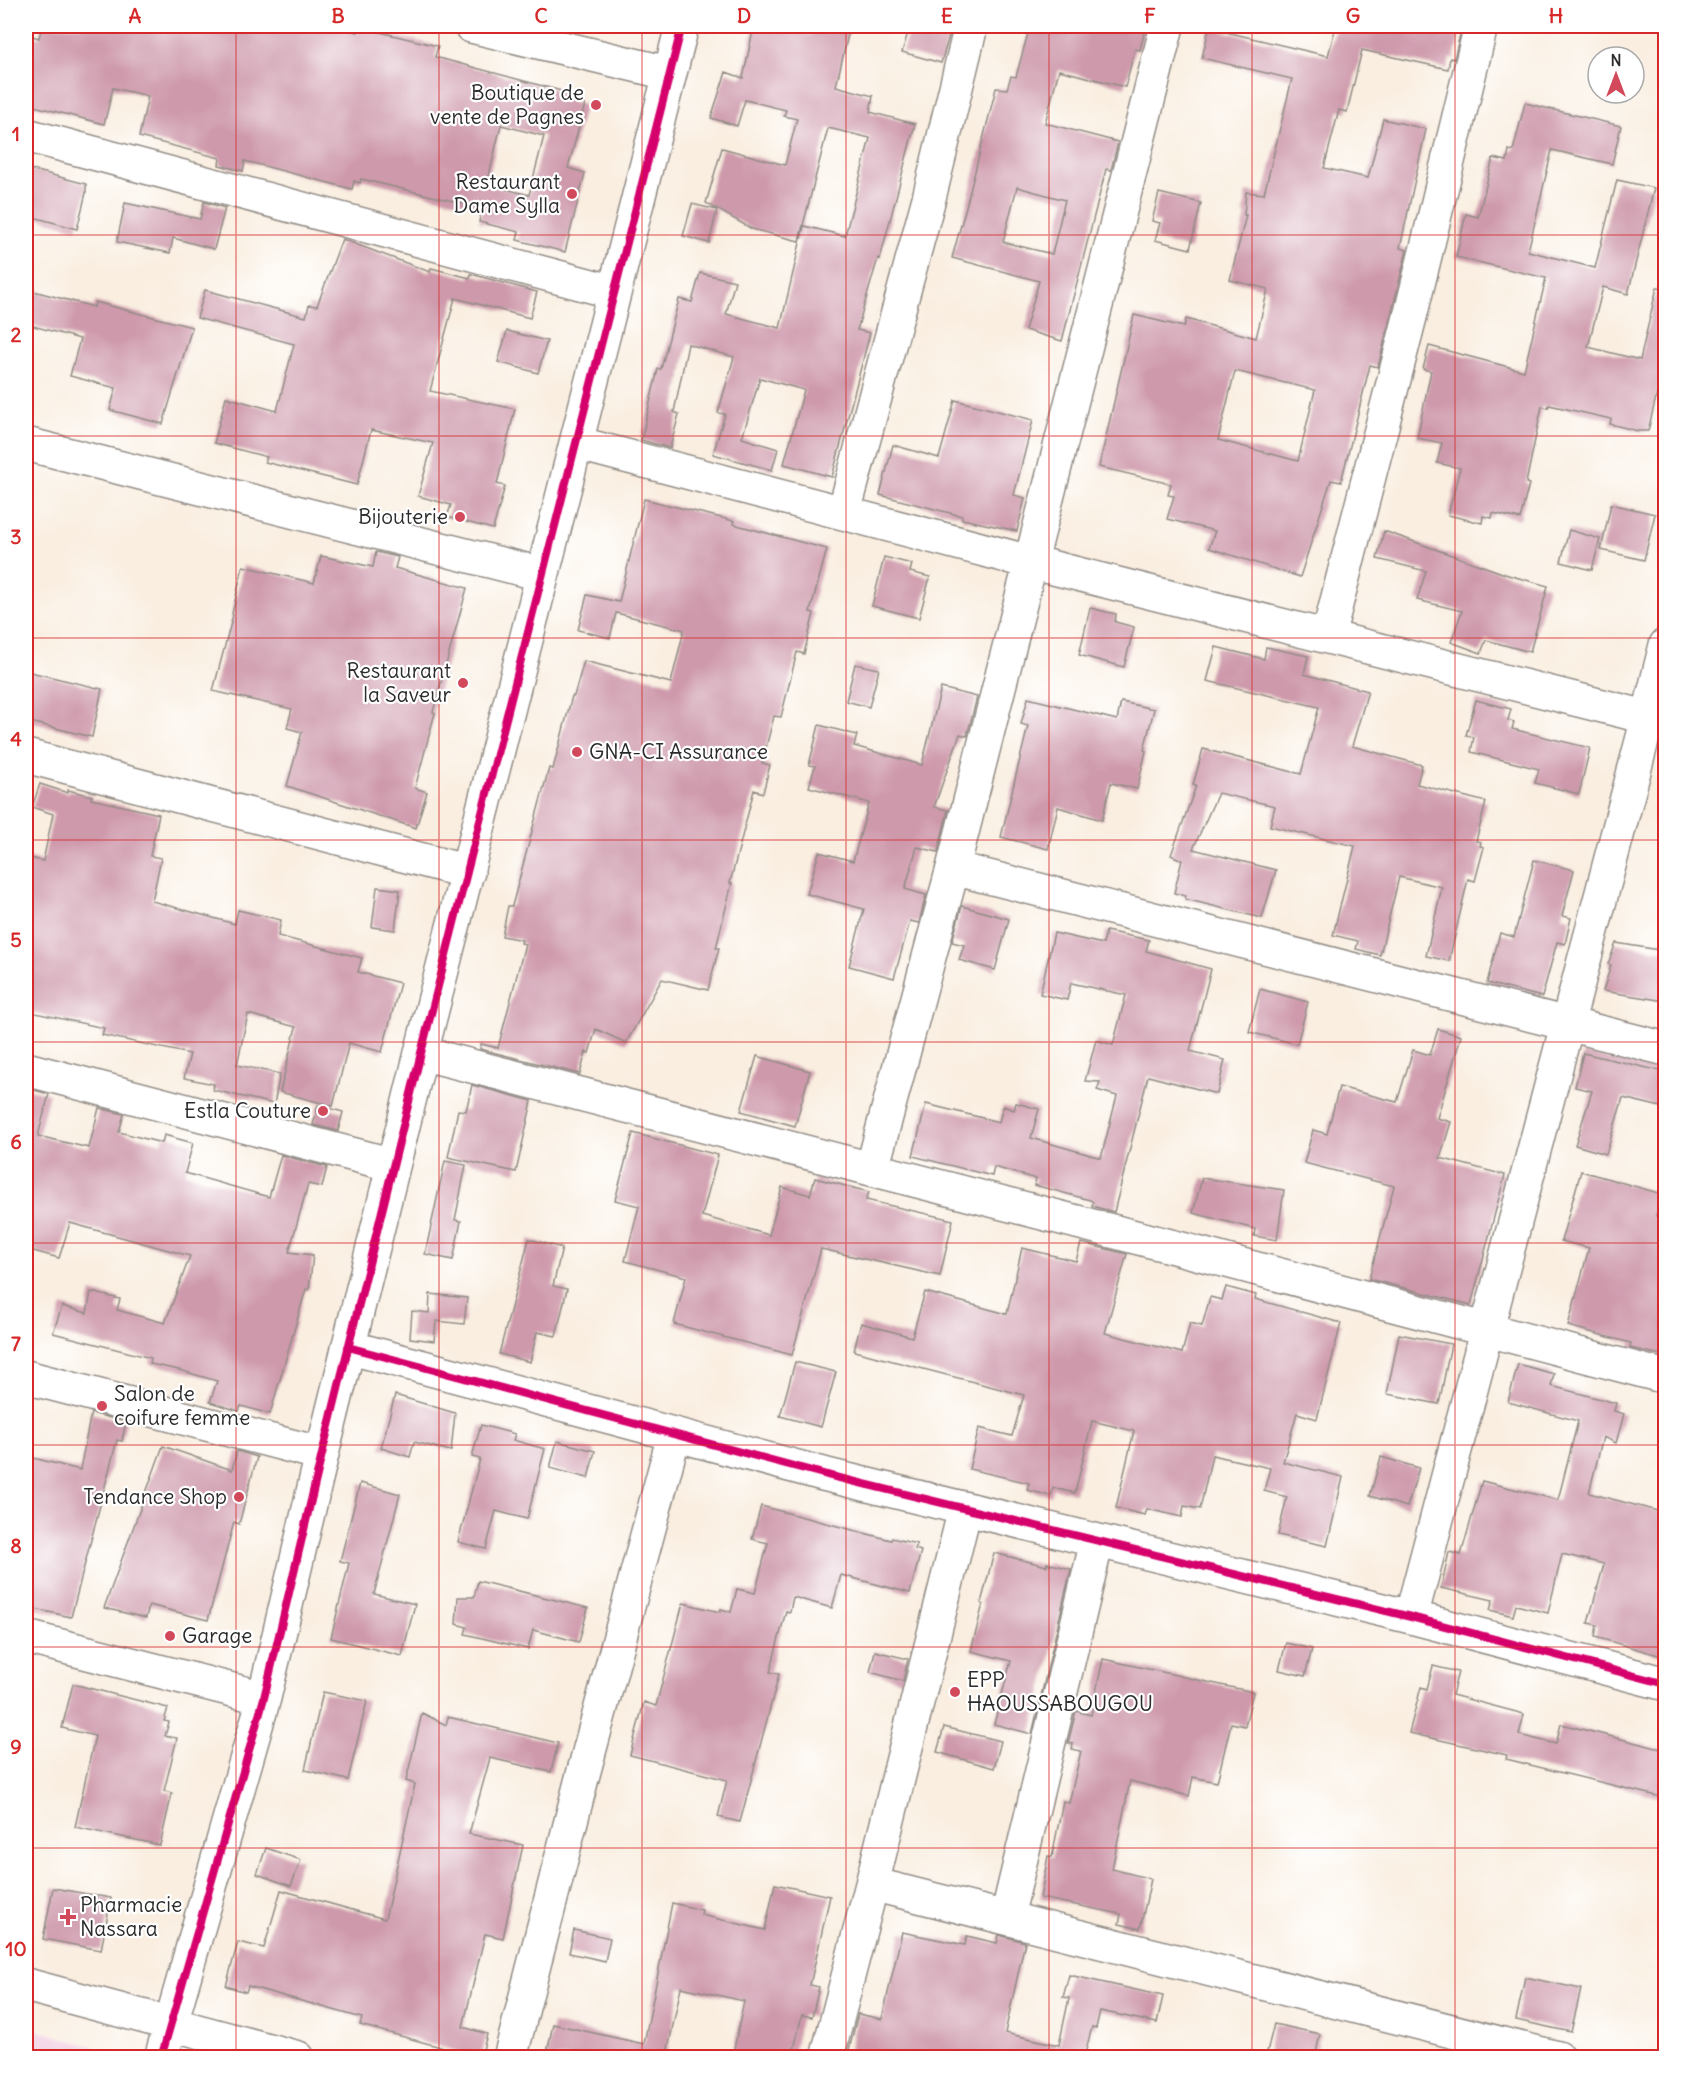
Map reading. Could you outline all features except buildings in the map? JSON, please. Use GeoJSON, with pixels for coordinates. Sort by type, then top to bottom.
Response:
{"type":"FeatureCollection","features":[{"type":"Feature","properties":{"kind":"street"},"geometry":{"type":"LineString","coordinates":[[471,26],[668,73]]}},
{"type":"Feature","properties":{"kind":"street"},"geometry":{"type":"LineString","coordinates":[[161,2058],[264,1698],[421,1053],[668,73],[682,26]]}},
{"type":"Feature","properties":{"kind":"street"},"geometry":{"type":"LineString","coordinates":[[844,512],[929,198],[971,26]]}},
{"type":"Feature","properties":{"kind":"street"},"geometry":{"type":"LineString","coordinates":[[872,1169],[952,868],[1167,26]]}},
{"type":"Feature","properties":{"kind":"street"},"geometry":{"type":"LineString","coordinates":[[1328,636],[1481,26]]}},
{"type":"Feature","properties":{"kind":"street"},"geometry":{"type":"LineString","coordinates":[[26,135],[614,292]]}},
{"type":"Feature","properties":{"kind":"street"},"geometry":{"type":"LineString","coordinates":[[576,443],[1030,562],[1657,720]]}},
{"type":"Feature","properties":{"kind":"street"},"geometry":{"type":"LineString","coordinates":[[26,444],[541,574]]}},
{"type":"Feature","properties":{"kind":"street"},"geometry":{"type":"LineString","coordinates":[[1411,1617],[1567,1026],[1657,720],[1665,645]]}},
{"type":"Feature","properties":{"kind":"street"},"geometry":{"type":"LineString","coordinates":[[26,756],[468,872]]}},
{"type":"Feature","properties":{"kind":"street"},"geometry":{"type":"LineString","coordinates":[[952,868],[1567,1026],[1665,1049]]}},
{"type":"Feature","properties":{"kind":"street"},"geometry":{"type":"LineString","coordinates":[[421,1053],[1665,1377]]}},
{"type":"Feature","properties":{"kind":"street"},"geometry":{"type":"LineString","coordinates":[[26,1069],[393,1165]]}},
{"type":"Feature","properties":{"kind":"street"},"geometry":{"type":"LineString","coordinates":[[348,1347],[674,1435],[964,1509],[1411,1617],[1665,1684]]}},
{"type":"Feature","properties":{"kind":"street"},"geometry":{"type":"LineString","coordinates":[[26,1377],[322,1454]]}},
{"type":"Feature","properties":{"kind":"street"},"geometry":{"type":"LineString","coordinates":[[510,2058],[674,1435]]}},
{"type":"Feature","properties":{"kind":"street"},"geometry":{"type":"LineString","coordinates":[[827,2058],[964,1509]]}},
{"type":"Feature","properties":{"kind":"street"},"geometry":{"type":"LineString","coordinates":[[1007,1917],[1097,1541]]}},
{"type":"Feature","properties":{"kind":"street"},"geometry":{"type":"LineString","coordinates":[[26,1637],[264,1698]]}},
{"type":"Feature","properties":{"kind":"street"},"geometry":{"type":"LineString","coordinates":[[872,1884],[1558,2058]]}},
{"type":"Feature","properties":{"kind":"street"},"geometry":{"type":"LineString","coordinates":[[26,1985],[298,2058]]}},
{"type":"Feature","properties":{"kind":"shaded area"},"geometry":{"type":"Polygon","coordinates":[[[26,2027],[118,2054],[117,2057],[26,2057],[26,2027]]]}},
{"type":"Feature","properties":{"kind":"cycle path"},"geometry":{"type":"LineString","coordinates":[[161,2058],[264,1698],[421,1053],[682,26]]}},
{"type":"Feature","properties":{"kind":"cycle path"},"geometry":{"type":"LineString","coordinates":[[348,1347],[827,1475],[1411,1617],[1666,1684]]}},
{"type":"Feature","properties":{"kind":"place","name":"Boutique de vente de Pagnes"},"geometry":{"type":"Point","coordinates":[596,105]}},
{"type":"Feature","properties":{"kind":"place","name":"Restaurant Dame Sylla"},"geometry":{"type":"Point","coordinates":[572,194]}},
{"type":"Feature","properties":{"kind":"place","name":"Bijouterie"},"geometry":{"type":"Point","coordinates":[460,517]}},
{"type":"Feature","properties":{"kind":"place","name":"Restaurant la Saveur"},"geometry":{"type":"Point","coordinates":[463,683]}},
{"type":"Feature","properties":{"kind":"place","name":"GNA-CI Assurance"},"geometry":{"type":"Point","coordinates":[577,752]}},
{"type":"Feature","properties":{"kind":"place","name":"Estla Couture"},"geometry":{"type":"Point","coordinates":[323,1111]}},
{"type":"Feature","properties":{"kind":"place","name":"Salon de coifure femme"},"geometry":{"type":"Point","coordinates":[102,1406]}},
{"type":"Feature","properties":{"kind":"place","name":"Tendance Shop"},"geometry":{"type":"Point","coordinates":[239,1497]}},
{"type":"Feature","properties":{"kind":"place","name":"Garage"},"geometry":{"type":"Point","coordinates":[170,1636]}},
{"type":"Feature","properties":{"kind":"place","name":"EPP HAOUSSABOUGOU"},"geometry":{"type":"Point","coordinates":[955,1692]}},
{"type":"Feature","properties":{"kind":"place","name":"Pharmacie Nassara"},"geometry":{"type":"Point","coordinates":[68,1917]}}]}
